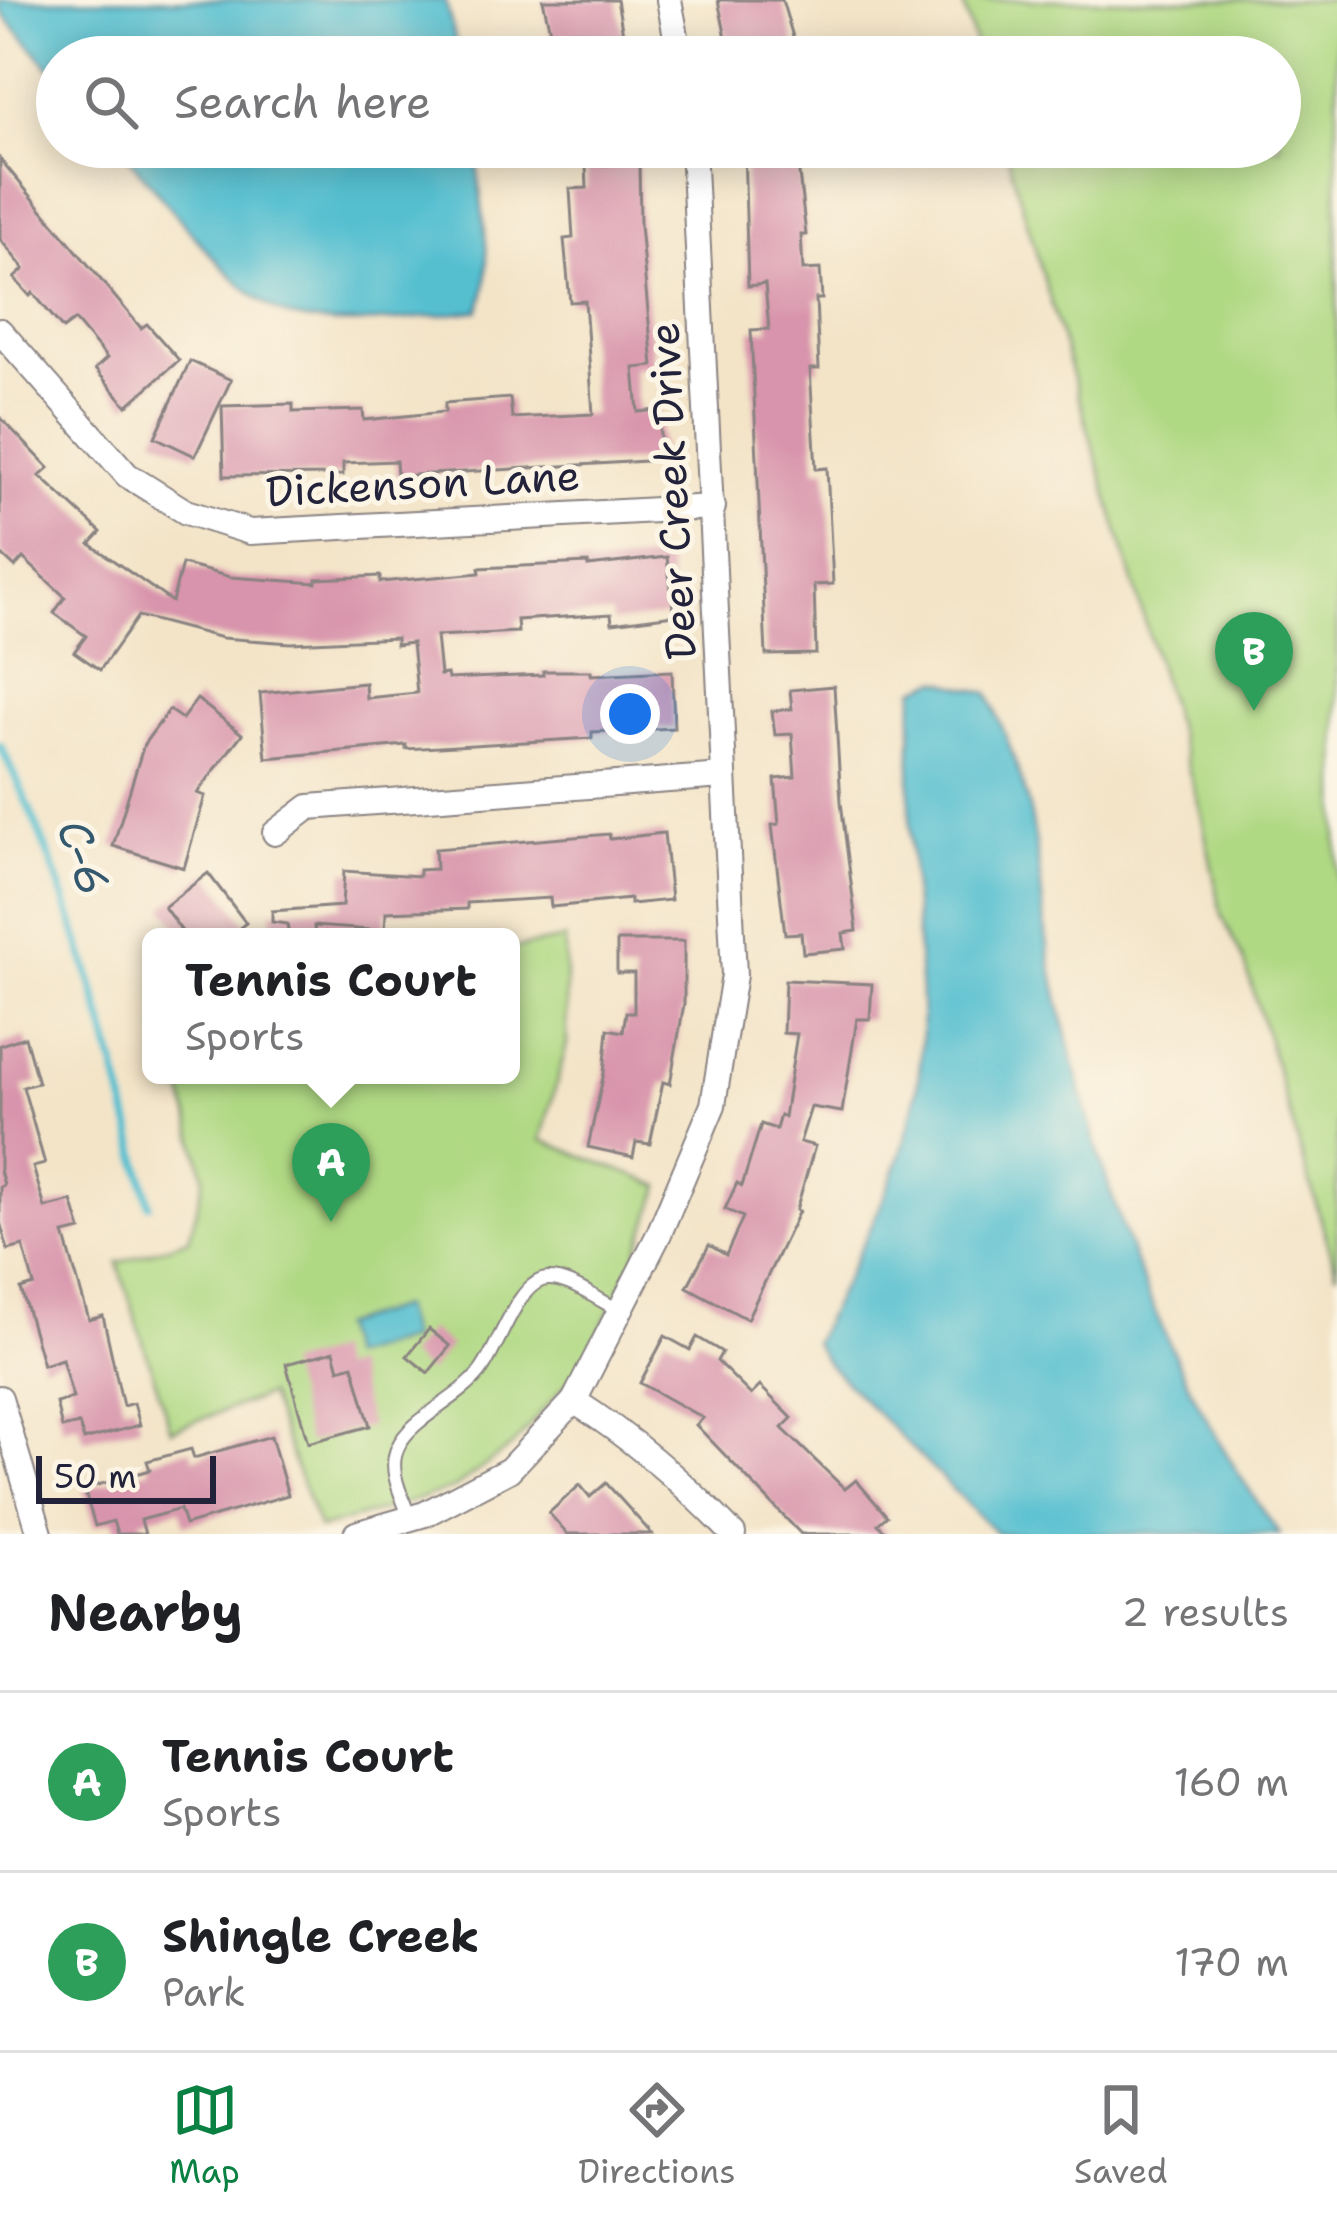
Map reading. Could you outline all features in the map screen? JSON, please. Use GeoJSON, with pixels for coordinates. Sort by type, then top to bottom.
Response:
{"type":"FeatureCollection","features":[{"type":"Feature","properties":{"kind":"street"},"geometry":{"type":"LineString","coordinates":[[669,0],[676,36]]}},
{"type":"Feature","properties":{"kind":"street","name":"Deer Creek Drive"},"geometry":{"type":"LineString","coordinates":[[356,1534],[410,1519],[509,1470],[574,1401],[658,1236],[713,1105],[734,975],[694,168]]}},
{"type":"Feature","properties":{"kind":"street","name":"Dickenson Lane"},"geometry":{"type":"LineString","coordinates":[[0,331],[127,476],[186,512],[250,532],[713,507]]}},
{"type":"Feature","properties":{"kind":"street"},"geometry":{"type":"LineString","coordinates":[[275,833],[309,807],[723,776]]}},
{"type":"Feature","properties":{"kind":"street"},"geometry":{"type":"LineString","coordinates":[[0,1398],[40,1534]]}},
{"type":"Feature","properties":{"kind":"street"},"geometry":{"type":"LineString","coordinates":[[574,1401],[626,1434],[686,1484],[733,1534]]}},
{"type":"Feature","properties":{"kind":"lane"},"geometry":{"type":"LineString","coordinates":[[410,1519],[392,1465],[396,1449],[407,1431],[458,1397],[484,1369],[523,1296],[537,1281],[555,1278],[620,1311]]}},
{"type":"Feature","properties":{"kind":"green space"},"geometry":{"type":"Polygon","coordinates":[[[962,0],[1337,0],[1337,1274],[1245,963],[1222,916],[1200,809],[1011,168],[1301,168],[1301,36],[973,36],[962,0]]]}},
{"type":"Feature","properties":{"kind":"green space"},"geometry":{"type":"Polygon","coordinates":[[[565,939],[567,1044],[541,1140],[661,1186],[633,1264],[583,1364],[512,1446],[453,1489],[319,1529],[268,1395],[171,1430],[118,1263],[189,1239],[204,1177],[181,1084],[520,1084],[520,947],[565,939]]]}},
{"type":"Feature","properties":{"kind":"water"},"geometry":{"type":"Polygon","coordinates":[[[0,0],[445,0],[454,36],[36,36],[36,52],[0,11],[0,0]]]}},
{"type":"Feature","properties":{"kind":"water"},"geometry":{"type":"Polygon","coordinates":[[[137,168],[478,168],[487,254],[484,294],[478,311],[361,323],[291,317],[248,291],[137,168]]]}},
{"type":"Feature","properties":{"kind":"water"},"geometry":{"type":"Polygon","coordinates":[[[937,680],[988,693],[1002,727],[1031,814],[1052,969],[1110,1192],[1165,1335],[1199,1404],[1280,1534],[997,1534],[826,1362],[814,1343],[890,1183],[912,1116],[922,1033],[911,840],[911,739],[915,689],[937,680]]]}},
{"type":"Feature","properties":{"kind":"water"},"geometry":{"type":"Polygon","coordinates":[[[401,1307],[410,1339],[348,1357],[339,1326],[401,1307]]]}},
{"type":"Feature","properties":{"kind":"building"},"geometry":{"type":"Polygon","coordinates":[[[543,0],[617,0],[623,36],[551,36],[543,0]]]}},
{"type":"Feature","properties":{"kind":"building"},"geometry":{"type":"Polygon","coordinates":[[[718,0],[782,0],[793,36],[726,36],[718,0]]]}},
{"type":"Feature","properties":{"kind":"building"},"geometry":{"type":"Polygon","coordinates":[[[0,159],[141,328],[147,324],[179,360],[127,406],[95,369],[107,358],[75,320],[63,329],[14,278],[24,269],[0,239],[0,159]]]}},
{"type":"Feature","properties":{"kind":"building"},"geometry":{"type":"Polygon","coordinates":[[[586,168],[639,168],[653,366],[634,368],[638,412],[658,410],[662,460],[397,476],[396,461],[343,463],[343,475],[224,476],[222,406],[293,404],[293,412],[363,410],[364,420],[445,412],[445,403],[510,398],[512,418],[593,414],[585,301],[570,302],[564,239],[573,238],[570,189],[587,188],[586,168]]]}},
{"type":"Feature","properties":{"kind":"building"},"geometry":{"type":"Polygon","coordinates":[[[745,168],[798,168],[806,235],[801,235],[803,270],[820,269],[822,299],[816,299],[819,369],[810,369],[816,469],[827,468],[833,584],[814,585],[816,654],[766,655],[751,330],[769,329],[765,284],[748,286],[745,168]]]}},
{"type":"Feature","properties":{"kind":"building"},"geometry":{"type":"Polygon","coordinates":[[[190,361],[231,380],[195,456],[155,437],[190,361]]]}},
{"type":"Feature","properties":{"kind":"building"},"geometry":{"type":"Polygon","coordinates":[[[0,417],[49,468],[40,476],[101,532],[90,544],[172,602],[182,564],[230,577],[316,583],[316,579],[380,576],[380,582],[480,573],[479,568],[588,566],[667,557],[674,615],[612,623],[611,614],[517,620],[518,632],[436,636],[440,675],[447,674],[448,679],[543,675],[543,671],[591,671],[591,675],[672,671],[674,728],[592,732],[592,738],[406,749],[406,745],[266,758],[260,693],[365,683],[366,698],[417,693],[412,643],[396,645],[396,638],[291,643],[222,638],[138,616],[100,670],[74,652],[86,636],[54,613],[65,597],[23,558],[15,567],[0,553],[0,417]]]}},
{"type":"Feature","properties":{"kind":"building"},"geometry":{"type":"Polygon","coordinates":[[[834,686],[841,802],[857,931],[843,933],[845,949],[803,953],[801,933],[785,934],[772,825],[779,824],[775,779],[795,777],[792,734],[775,735],[772,711],[792,709],[790,690],[834,686]]]}},
{"type":"Feature","properties":{"kind":"building"},"geometry":{"type":"Polygon","coordinates":[[[197,699],[242,734],[197,793],[205,796],[184,868],[113,846],[144,744],[169,710],[182,719],[197,699]]]}},
{"type":"Feature","properties":{"kind":"building"},"geometry":{"type":"Polygon","coordinates":[[[664,833],[671,900],[551,907],[550,898],[467,903],[467,909],[386,912],[385,928],[288,928],[272,922],[272,911],[342,906],[344,871],[419,876],[419,870],[436,869],[435,849],[609,834],[610,839],[664,833]]]}},
{"type":"Feature","properties":{"kind":"building"},"geometry":{"type":"Polygon","coordinates":[[[208,873],[246,923],[240,928],[179,928],[164,907],[208,873]]]}},
{"type":"Feature","properties":{"kind":"building"},"geometry":{"type":"Polygon","coordinates":[[[617,941],[684,941],[684,1004],[670,1084],[663,1082],[650,1144],[636,1142],[633,1157],[588,1147],[608,1029],[623,1032],[626,1012],[634,1013],[634,973],[617,973],[617,941]]]}},
{"type":"Feature","properties":{"kind":"building"},"geometry":{"type":"Polygon","coordinates":[[[785,980],[872,984],[870,1019],[857,1019],[842,1112],[811,1107],[800,1142],[815,1146],[799,1211],[747,1319],[687,1287],[709,1245],[726,1255],[743,1217],[725,1209],[737,1183],[742,1186],[761,1124],[776,1129],[780,1115],[784,1117],[797,1034],[783,1033],[785,980]]]}},
{"type":"Feature","properties":{"kind":"building"},"geometry":{"type":"Polygon","coordinates":[[[25,1037],[38,1083],[23,1087],[45,1164],[33,1167],[45,1208],[72,1201],[81,1230],[64,1234],[89,1320],[103,1316],[123,1406],[134,1403],[140,1425],[84,1440],[79,1424],[62,1428],[56,1403],[73,1398],[62,1359],[43,1365],[21,1289],[34,1285],[23,1246],[8,1250],[0,1222],[0,1187],[4,1185],[0,1045],[25,1037]]]}},
{"type":"Feature","properties":{"kind":"building"},"geometry":{"type":"Polygon","coordinates":[[[429,1329],[450,1346],[428,1373],[407,1356],[429,1329]]]}},
{"type":"Feature","properties":{"kind":"building"},"geometry":{"type":"Polygon","coordinates":[[[665,1336],[690,1350],[697,1337],[722,1352],[717,1361],[751,1395],[760,1386],[792,1418],[782,1428],[845,1489],[856,1480],[887,1516],[878,1524],[888,1534],[801,1534],[696,1425],[703,1418],[640,1383],[665,1336]]]}},
{"type":"Feature","properties":{"kind":"building"},"geometry":{"type":"Polygon","coordinates":[[[334,1351],[339,1369],[353,1365],[370,1426],[308,1443],[286,1364],[334,1351]]]}},
{"type":"Feature","properties":{"kind":"building"},"geometry":{"type":"Polygon","coordinates":[[[271,1436],[288,1495],[185,1525],[180,1509],[141,1520],[145,1534],[117,1534],[113,1521],[95,1526],[84,1489],[150,1470],[147,1461],[191,1449],[194,1458],[271,1436]]]}},
{"type":"Feature","properties":{"kind":"building"},"geometry":{"type":"Polygon","coordinates":[[[606,1483],[652,1534],[567,1534],[549,1513],[580,1485],[590,1497],[606,1483]]]}},
{"type":"Feature","properties":{"kind":"waterway","name":"C-6"},"geometry":{"type":"LineString","coordinates":[[0,745],[69,913],[105,1028],[149,1204]]}},
{"type":"Feature","properties":{"kind":"place","name":"Shingle Creek"},"geometry":{"type":"Point","coordinates":[1254,711]}},
{"type":"Feature","properties":{"kind":"place","name":"Tennis Court"},"geometry":{"type":"Point","coordinates":[331,1222]}}]}
